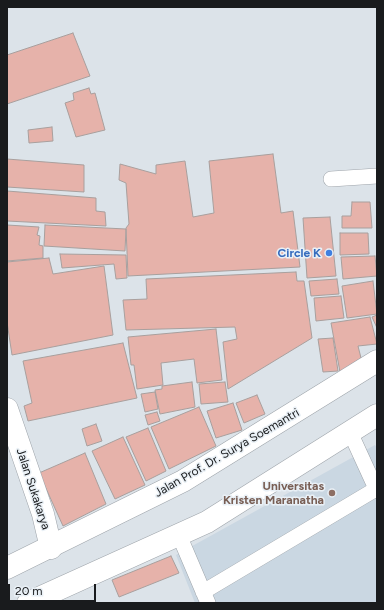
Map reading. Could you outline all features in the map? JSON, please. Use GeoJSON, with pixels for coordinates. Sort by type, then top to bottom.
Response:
{"type":"FeatureCollection","features":[{"type":"Feature","properties":{"kind":"main road","name":"Jalan Prof. Dr. Surya Soemantri"},"geometry":{"type":"LineString","coordinates":[[7,568],[51,548],[183,482],[377,361]]}},
{"type":"Feature","properties":{"kind":"main road","name":"Jalan Sukakarya"},"geometry":{"type":"LineString","coordinates":[[7,409],[43,514],[51,548]]}},
{"type":"Feature","properties":{"kind":"main road"},"geometry":{"type":"LineString","coordinates":[[28,603],[207,522],[377,415]]}},
{"type":"Feature","properties":{"kind":"lane"},"geometry":{"type":"LineString","coordinates":[[331,179],[377,176]]}},
{"type":"Feature","properties":{"kind":"lane"},"geometry":{"type":"LineString","coordinates":[[179,535],[205,598],[376,490],[350,432]]}},
{"type":"Feature","properties":{"kind":"shaded area","name":"Universitas Kristen Maranatha"},"geometry":{"type":"Polygon","coordinates":[[[375,445],[377,448],[377,603],[195,603],[176,555],[375,445]]]}},
{"type":"Feature","properties":{"kind":"building"},"geometry":{"type":"Polygon","coordinates":[[[73,33],[90,76],[7,104],[7,55],[73,33]]]}},
{"type":"Feature","properties":{"kind":"building"},"geometry":{"type":"Polygon","coordinates":[[[89,88],[91,94],[95,93],[105,130],[76,137],[65,103],[74,100],[73,93],[89,88]]]}},
{"type":"Feature","properties":{"kind":"building"},"geometry":{"type":"Polygon","coordinates":[[[52,127],[53,141],[29,143],[28,130],[52,127]]]}},
{"type":"Feature","properties":{"kind":"building"},"geometry":{"type":"Polygon","coordinates":[[[273,154],[281,213],[293,211],[300,267],[128,276],[126,228],[129,224],[126,183],[119,180],[120,164],[156,174],[156,165],[185,161],[193,217],[214,213],[209,161],[273,154]]]}},
{"type":"Feature","properties":{"kind":"building"},"geometry":{"type":"Polygon","coordinates":[[[7,159],[84,165],[84,192],[7,187],[7,159]]]}},
{"type":"Feature","properties":{"kind":"building"},"geometry":{"type":"Polygon","coordinates":[[[7,191],[96,198],[96,211],[105,212],[106,226],[7,221],[7,191]]]}},
{"type":"Feature","properties":{"kind":"building"},"geometry":{"type":"Polygon","coordinates":[[[352,202],[370,202],[372,228],[342,228],[342,216],[351,216],[352,202]]]}},
{"type":"Feature","properties":{"kind":"building"},"geometry":{"type":"Polygon","coordinates":[[[330,217],[336,276],[307,278],[303,218],[330,217]]]}},
{"type":"Feature","properties":{"kind":"building"},"geometry":{"type":"Polygon","coordinates":[[[7,225],[39,227],[37,235],[40,236],[39,245],[43,246],[43,258],[7,261],[7,225]]]}},
{"type":"Feature","properties":{"kind":"building"},"geometry":{"type":"Polygon","coordinates":[[[45,225],[126,229],[125,251],[44,246],[45,225]]]}},
{"type":"Feature","properties":{"kind":"building"},"geometry":{"type":"Polygon","coordinates":[[[340,233],[368,233],[369,254],[340,255],[340,233]]]}},
{"type":"Feature","properties":{"kind":"building"},"geometry":{"type":"Polygon","coordinates":[[[60,254],[126,255],[127,278],[116,279],[114,264],[62,268],[60,254]]]}},
{"type":"Feature","properties":{"kind":"building"},"geometry":{"type":"Polygon","coordinates":[[[375,256],[377,276],[343,279],[341,257],[375,256]]]}},
{"type":"Feature","properties":{"kind":"building"},"geometry":{"type":"Polygon","coordinates":[[[49,258],[53,274],[104,266],[113,335],[12,355],[7,322],[7,262],[49,258]]]}},
{"type":"Feature","properties":{"kind":"building"},"geometry":{"type":"Polygon","coordinates":[[[296,272],[297,281],[304,281],[312,338],[228,389],[223,342],[237,339],[235,327],[126,330],[123,300],[147,299],[146,279],[296,272]]]}},
{"type":"Feature","properties":{"kind":"building"},"geometry":{"type":"Polygon","coordinates":[[[337,279],[339,294],[311,296],[309,281],[337,279]]]}},
{"type":"Feature","properties":{"kind":"building"},"geometry":{"type":"Polygon","coordinates":[[[373,281],[377,314],[347,318],[342,286],[373,281]]]}},
{"type":"Feature","properties":{"kind":"building"},"geometry":{"type":"Polygon","coordinates":[[[341,296],[344,318],[316,321],[314,298],[341,296]]]}},
{"type":"Feature","properties":{"kind":"building"},"geometry":{"type":"Polygon","coordinates":[[[377,315],[377,328],[372,317],[377,315]]]}},
{"type":"Feature","properties":{"kind":"building"},"geometry":{"type":"Polygon","coordinates":[[[370,317],[377,344],[358,346],[361,358],[340,372],[331,323],[370,317]]]}},
{"type":"Feature","properties":{"kind":"building"},"geometry":{"type":"Polygon","coordinates":[[[216,329],[222,380],[197,383],[194,359],[161,363],[163,385],[137,389],[134,365],[131,365],[128,337],[216,329]]]}},
{"type":"Feature","properties":{"kind":"building"},"geometry":{"type":"Polygon","coordinates":[[[333,338],[338,371],[323,372],[318,339],[333,338]]]}},
{"type":"Feature","properties":{"kind":"building"},"geometry":{"type":"Polygon","coordinates":[[[123,343],[137,398],[28,421],[24,406],[32,403],[23,361],[123,343]]]}},
{"type":"Feature","properties":{"kind":"building"},"geometry":{"type":"Polygon","coordinates":[[[192,382],[195,407],[160,414],[155,390],[162,389],[162,386],[192,382]]]}},
{"type":"Feature","properties":{"kind":"building"},"geometry":{"type":"Polygon","coordinates":[[[225,382],[228,402],[201,404],[199,384],[225,382]]]}},
{"type":"Feature","properties":{"kind":"building"},"geometry":{"type":"Polygon","coordinates":[[[155,392],[158,409],[145,412],[141,394],[155,392]]]}},
{"type":"Feature","properties":{"kind":"building"},"geometry":{"type":"Polygon","coordinates":[[[257,395],[265,414],[244,423],[236,403],[257,395]]]}},
{"type":"Feature","properties":{"kind":"building"},"geometry":{"type":"Polygon","coordinates":[[[233,403],[242,430],[216,438],[207,411],[233,403]]]}},
{"type":"Feature","properties":{"kind":"building"},"geometry":{"type":"Polygon","coordinates":[[[199,407],[216,446],[169,469],[151,427],[199,407]]]}},
{"type":"Feature","properties":{"kind":"building"},"geometry":{"type":"Polygon","coordinates":[[[157,412],[160,421],[148,425],[145,415],[157,412]]]}},
{"type":"Feature","properties":{"kind":"building"},"geometry":{"type":"Polygon","coordinates":[[[96,424],[102,441],[87,446],[82,429],[96,424]]]}},
{"type":"Feature","properties":{"kind":"building"},"geometry":{"type":"Polygon","coordinates":[[[148,428],[166,471],[146,481],[126,437],[148,428]]]}},
{"type":"Feature","properties":{"kind":"building"},"geometry":{"type":"Polygon","coordinates":[[[123,437],[145,485],[115,499],[92,451],[123,437]]]}},
{"type":"Feature","properties":{"kind":"building"},"geometry":{"type":"Polygon","coordinates":[[[85,453],[106,504],[63,526],[39,473],[85,453]]]}},
{"type":"Feature","properties":{"kind":"building"},"geometry":{"type":"Polygon","coordinates":[[[171,556],[179,573],[119,597],[112,580],[171,556]]]}},
{"type":"Feature","properties":{"kind":"place","name":"Circle K"},"geometry":{"type":"Point","coordinates":[329,253]}},
{"type":"Feature","properties":{"kind":"place","name":"Universitas Kristen Maranatha"},"geometry":{"type":"Point","coordinates":[332,493]}}]}
